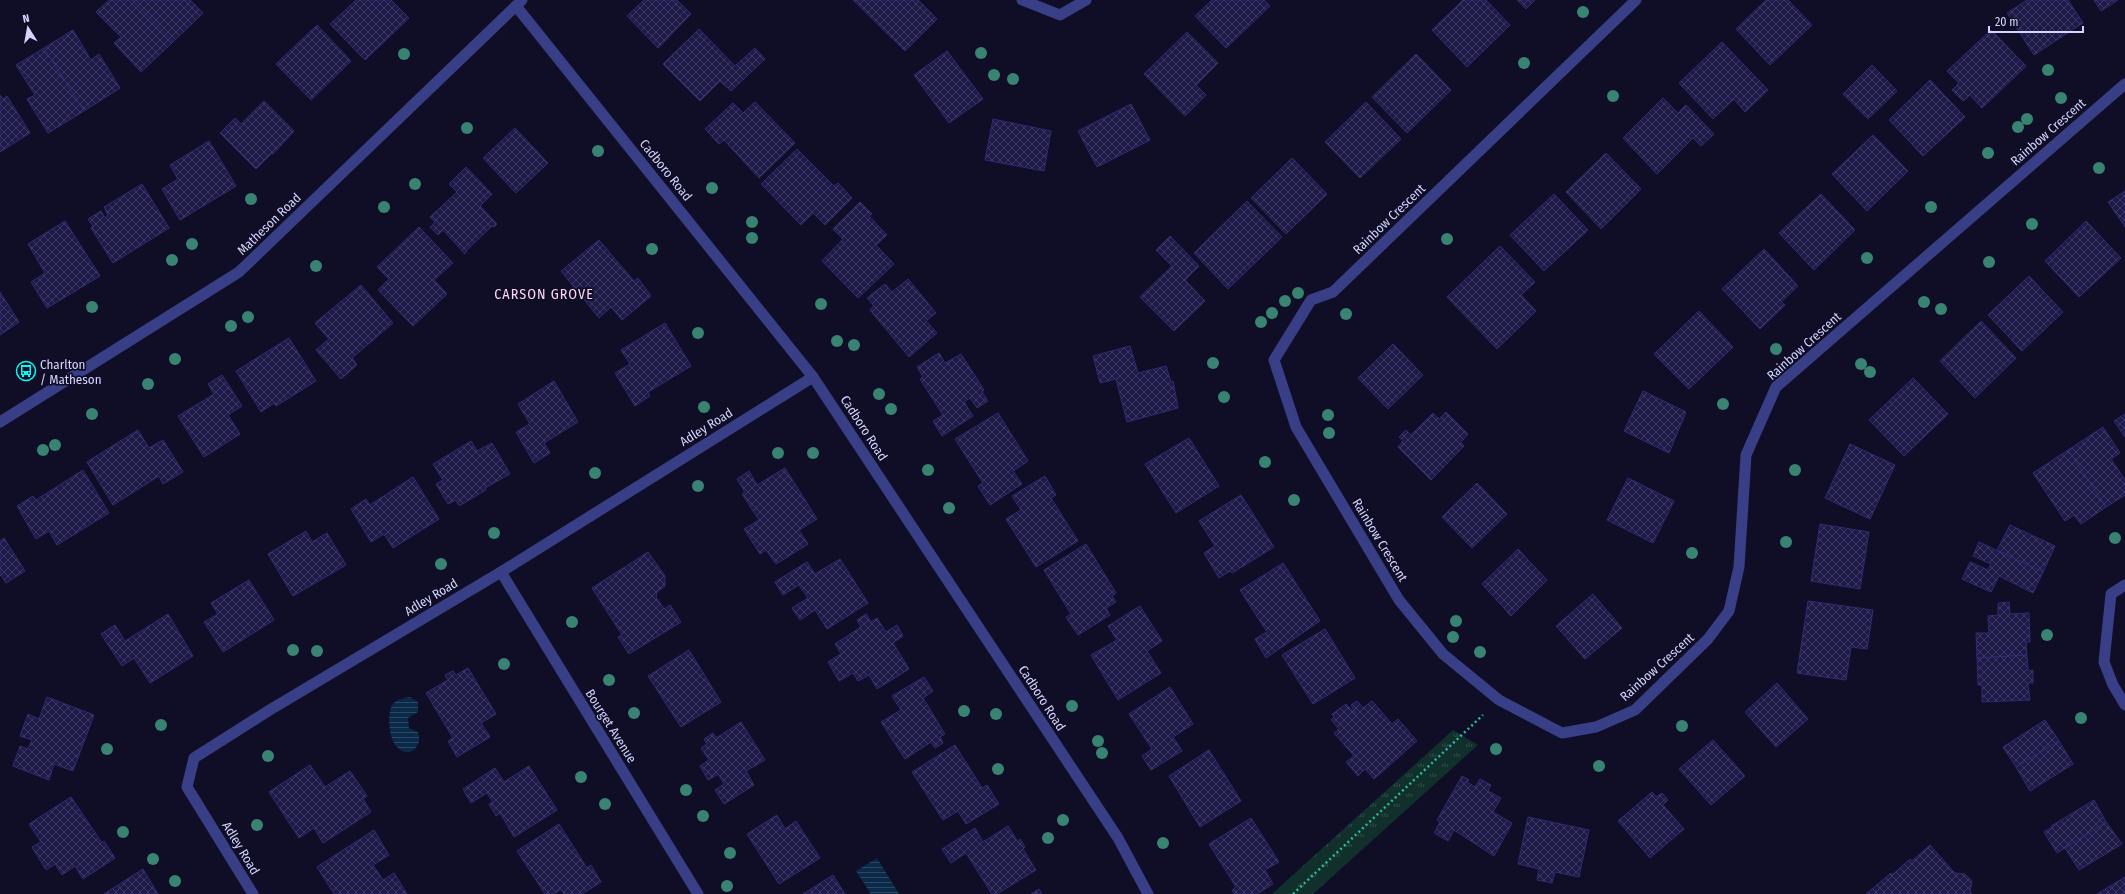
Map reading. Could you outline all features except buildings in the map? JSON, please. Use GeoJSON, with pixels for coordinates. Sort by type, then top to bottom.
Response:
{"type":"FeatureCollection","features":[{"type":"Feature","properties":{"kind":"street"},"geometry":{"type":"LineString","coordinates":[[1022,0],[1060,15],[1086,0]]}},
{"type":"Feature","properties":{"kind":"street","name":"Rainbow Crescent"},"geometry":{"type":"LineString","coordinates":[[1636,0],[1333,292],[1311,300],[1274,360],[1296,427],[1399,600],[1443,654],[1499,700],[1562,733],[1596,727],[1635,710],[1708,639],[1729,611],[1739,567],[1746,455],[1776,387],[2125,84]]}},
{"type":"Feature","properties":{"kind":"street","name":"Cadboro Road"},"geometry":{"type":"LineString","coordinates":[[519,3],[813,377],[1118,838],[1148,894]]}},
{"type":"Feature","properties":{"kind":"street","name":"Matheson Road"},"geometry":{"type":"LineString","coordinates":[[0,422],[239,272],[519,3]]}},
{"type":"Feature","properties":{"kind":"street","name":"Adley Road"},"geometry":{"type":"LineString","coordinates":[[253,894],[187,787],[194,758],[268,711],[501,572],[813,377]]}},
{"type":"Feature","properties":{"kind":"street","name":"Bourget Avenue"},"geometry":{"type":"LineString","coordinates":[[501,572],[698,894]]}},
{"type":"Feature","properties":{"kind":"street"},"geometry":{"type":"LineString","coordinates":[[2125,585],[2111,594],[2104,662],[2113,685],[2125,705]]}},
{"type":"Feature","properties":{"kind":"path"},"geometry":{"type":"LineString","coordinates":[[1293,894],[1499,700]]}},
{"type":"Feature","properties":{"kind":"green space"},"geometry":{"type":"Polygon","coordinates":[[[1453,730],[1478,745],[1313,894],[1272,894],[1453,730]]]}},
{"type":"Feature","properties":{"kind":"water"},"geometry":{"type":"Polygon","coordinates":[[[410,697],[418,702],[418,712],[408,718],[409,728],[418,732],[419,742],[414,749],[407,752],[398,748],[392,739],[389,720],[393,704],[403,698],[410,697]]]}},
{"type":"Feature","properties":{"kind":"water"},"geometry":{"type":"Polygon","coordinates":[[[877,858],[899,894],[871,894],[856,871],[877,858]]]}},
{"type":"Feature","properties":{"kind":"place","name":"Charlton / Matheson"},"geometry":{"type":"Point","coordinates":[26,371]}},
{"type":"Feature","properties":{"kind":"district","name":"CARSON GROVE"},"geometry":{"type":"Point","coordinates":[544,294]}}]}
